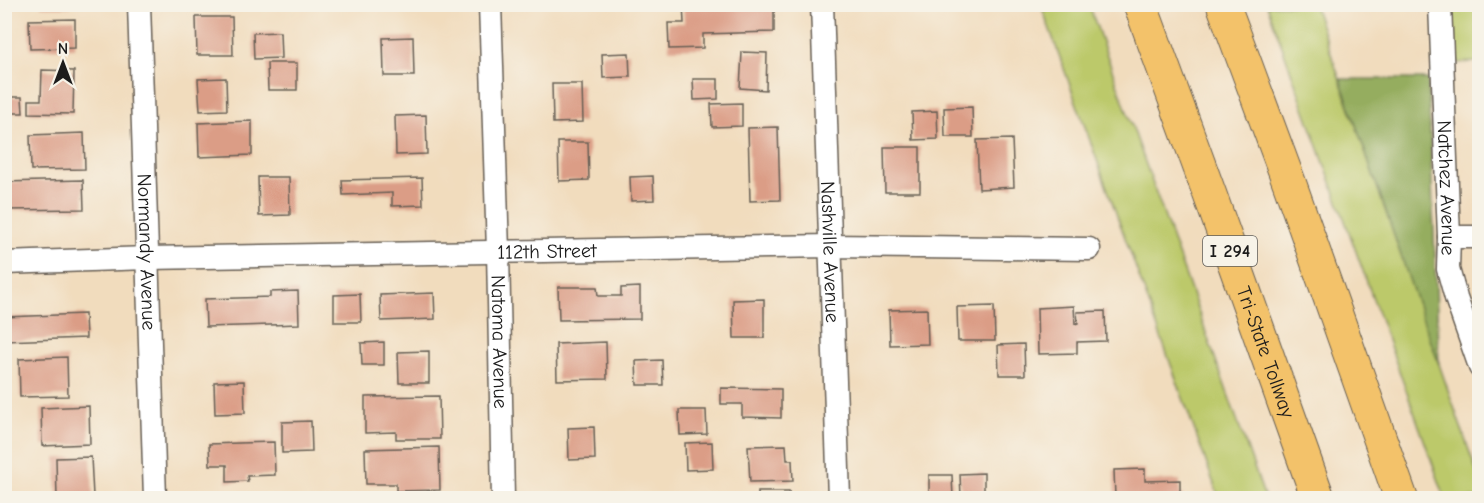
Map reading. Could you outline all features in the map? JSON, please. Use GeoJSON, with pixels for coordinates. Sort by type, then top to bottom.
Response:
{"type":"FeatureCollection","features":[{"type":"Feature","properties":{"kind":"highway","name":"Tri-State Tollway"},"geometry":{"type":"LineString","coordinates":[[1140,4],[1318,498]]}},
{"type":"Feature","properties":{"kind":"highway"},"geometry":{"type":"LineString","coordinates":[[1223,4],[1401,498]]}},
{"type":"Feature","properties":{"kind":"street","name":"Normandy Avenue"},"geometry":{"type":"LineString","coordinates":[[139,4],[155,498]]}},
{"type":"Feature","properties":{"kind":"street","name":"Natoma Avenue"},"geometry":{"type":"LineString","coordinates":[[490,4],[503,498]]}},
{"type":"Feature","properties":{"kind":"street","name":"Nashville Avenue"},"geometry":{"type":"LineString","coordinates":[[822,4],[839,498]]}},
{"type":"Feature","properties":{"kind":"street","name":"Natchez Avenue"},"geometry":{"type":"LineString","coordinates":[[1440,4],[1449,237],[1448,269],[1479,368]]}},
{"type":"Feature","properties":{"kind":"street"},"geometry":{"type":"LineString","coordinates":[[1449,237],[1479,237]]}},
{"type":"Feature","properties":{"kind":"street","name":"112th Street"},"geometry":{"type":"LineString","coordinates":[[4,263],[148,258],[830,246],[1089,249]]}},
{"type":"Feature","properties":{"kind":"green space"},"geometry":{"type":"Polygon","coordinates":[[[1041,5],[1089,5],[1265,498],[1219,498],[1041,5]]]}},
{"type":"Feature","properties":{"kind":"green space"},"geometry":{"type":"Polygon","coordinates":[[[1267,5],[1314,5],[1479,479],[1479,498],[1445,498],[1267,5]]]}},
{"type":"Feature","properties":{"kind":"green space"},"geometry":{"type":"Polygon","coordinates":[[[1451,5],[1479,5],[1479,62],[1453,63],[1451,5]]]}},
{"type":"Feature","properties":{"kind":"green space"},"geometry":{"type":"Polygon","coordinates":[[[1340,79],[1428,79],[1439,364],[1428,334],[1340,79]]]}},
{"type":"Feature","properties":{"kind":"building"},"geometry":{"type":"Polygon","coordinates":[[[41,4],[71,4],[71,7],[41,7],[41,4]]]}},
{"type":"Feature","properties":{"kind":"building"},"geometry":{"type":"Polygon","coordinates":[[[683,4],[712,4],[712,8],[774,5],[774,32],[703,34],[703,48],[669,49],[668,23],[684,23],[683,4]]]}},
{"type":"Feature","properties":{"kind":"building"},"geometry":{"type":"Polygon","coordinates":[[[897,4],[937,4],[937,8],[897,10],[897,4]]]}},
{"type":"Feature","properties":{"kind":"building"},"geometry":{"type":"Polygon","coordinates":[[[196,17],[232,17],[233,55],[197,55],[196,17]]]}},
{"type":"Feature","properties":{"kind":"building"},"geometry":{"type":"Polygon","coordinates":[[[75,19],[75,48],[30,49],[29,20],[75,19]]]}},
{"type":"Feature","properties":{"kind":"building"},"geometry":{"type":"Polygon","coordinates":[[[280,32],[281,58],[254,59],[253,33],[280,32]]]}},
{"type":"Feature","properties":{"kind":"building"},"geometry":{"type":"Polygon","coordinates":[[[413,37],[414,76],[384,76],[383,38],[413,37]]]}},
{"type":"Feature","properties":{"kind":"building"},"geometry":{"type":"Polygon","coordinates":[[[742,52],[767,53],[766,90],[740,88],[742,52]]]}},
{"type":"Feature","properties":{"kind":"building"},"geometry":{"type":"Polygon","coordinates":[[[629,53],[630,77],[603,78],[602,54],[629,53]]]}},
{"type":"Feature","properties":{"kind":"building"},"geometry":{"type":"Polygon","coordinates":[[[267,63],[297,63],[297,90],[268,90],[267,63]]]}},
{"type":"Feature","properties":{"kind":"building"},"geometry":{"type":"Polygon","coordinates":[[[42,70],[74,71],[73,114],[29,113],[29,100],[41,100],[42,70]]]}},
{"type":"Feature","properties":{"kind":"building"},"geometry":{"type":"Polygon","coordinates":[[[226,78],[227,110],[200,111],[198,79],[226,78]]]}},
{"type":"Feature","properties":{"kind":"building"},"geometry":{"type":"Polygon","coordinates":[[[693,79],[718,79],[718,99],[694,100],[693,79]]]}},
{"type":"Feature","properties":{"kind":"building"},"geometry":{"type":"Polygon","coordinates":[[[552,84],[582,84],[583,122],[553,123],[552,84]]]}},
{"type":"Feature","properties":{"kind":"building"},"geometry":{"type":"Polygon","coordinates":[[[4,97],[22,97],[23,113],[10,113],[10,119],[4,119],[4,97]]]}},
{"type":"Feature","properties":{"kind":"building"},"geometry":{"type":"Polygon","coordinates":[[[742,103],[742,126],[712,127],[711,104],[742,103]]]}},
{"type":"Feature","properties":{"kind":"building"},"geometry":{"type":"Polygon","coordinates":[[[972,107],[973,137],[945,137],[944,108],[972,107]]]}},
{"type":"Feature","properties":{"kind":"building"},"geometry":{"type":"Polygon","coordinates":[[[937,111],[938,139],[913,140],[912,112],[937,111]]]}},
{"type":"Feature","properties":{"kind":"building"},"geometry":{"type":"Polygon","coordinates":[[[426,115],[427,154],[396,155],[395,116],[426,115]]]}},
{"type":"Feature","properties":{"kind":"building"},"geometry":{"type":"Polygon","coordinates":[[[252,121],[252,155],[199,157],[198,123],[252,121]]]}},
{"type":"Feature","properties":{"kind":"building"},"geometry":{"type":"Polygon","coordinates":[[[778,127],[780,200],[750,201],[748,128],[778,127]]]}},
{"type":"Feature","properties":{"kind":"building"},"geometry":{"type":"Polygon","coordinates":[[[84,133],[85,169],[31,170],[30,135],[84,133]]]}},
{"type":"Feature","properties":{"kind":"building"},"geometry":{"type":"Polygon","coordinates":[[[1012,139],[1014,187],[979,189],[977,140],[1012,139]]]}},
{"type":"Feature","properties":{"kind":"building"},"geometry":{"type":"Polygon","coordinates":[[[558,142],[588,142],[589,180],[559,181],[558,142]]]}},
{"type":"Feature","properties":{"kind":"building"},"geometry":{"type":"Polygon","coordinates":[[[884,147],[920,147],[920,192],[885,192],[884,147]]]}},
{"type":"Feature","properties":{"kind":"building"},"geometry":{"type":"Polygon","coordinates":[[[653,176],[654,200],[631,201],[630,177],[653,176]]]}},
{"type":"Feature","properties":{"kind":"building"},"geometry":{"type":"Polygon","coordinates":[[[258,177],[289,177],[290,215],[259,216],[258,177]]]}},
{"type":"Feature","properties":{"kind":"building"},"geometry":{"type":"Polygon","coordinates":[[[422,178],[423,205],[392,206],[392,193],[343,195],[342,180],[422,178]]]}},
{"type":"Feature","properties":{"kind":"building"},"geometry":{"type":"Polygon","coordinates":[[[83,180],[84,209],[4,210],[4,182],[83,180]]]}},
{"type":"Feature","properties":{"kind":"building"},"geometry":{"type":"Polygon","coordinates":[[[558,287],[597,287],[598,296],[621,296],[621,288],[640,287],[640,319],[559,320],[558,287]]]}},
{"type":"Feature","properties":{"kind":"building"},"geometry":{"type":"Polygon","coordinates":[[[298,291],[299,324],[206,327],[205,299],[270,297],[270,292],[298,291]]]}},
{"type":"Feature","properties":{"kind":"building"},"geometry":{"type":"Polygon","coordinates":[[[434,293],[435,319],[381,321],[380,295],[434,293]]]}},
{"type":"Feature","properties":{"kind":"building"},"geometry":{"type":"Polygon","coordinates":[[[360,294],[361,322],[334,322],[334,295],[360,294]]]}},
{"type":"Feature","properties":{"kind":"building"},"geometry":{"type":"Polygon","coordinates":[[[764,299],[764,338],[734,338],[733,300],[764,299]]]}},
{"type":"Feature","properties":{"kind":"building"},"geometry":{"type":"Polygon","coordinates":[[[994,306],[995,341],[958,341],[957,307],[994,306]]]}},
{"type":"Feature","properties":{"kind":"building"},"geometry":{"type":"Polygon","coordinates":[[[1074,306],[1075,324],[1078,323],[1077,312],[1105,311],[1106,341],[1077,342],[1077,353],[1038,354],[1037,308],[1074,306]]]}},
{"type":"Feature","properties":{"kind":"building"},"geometry":{"type":"Polygon","coordinates":[[[927,309],[928,344],[890,345],[889,310],[927,309]]]}},
{"type":"Feature","properties":{"kind":"building"},"geometry":{"type":"Polygon","coordinates":[[[85,314],[86,338],[4,341],[4,317],[85,314]]]}},
{"type":"Feature","properties":{"kind":"building"},"geometry":{"type":"Polygon","coordinates":[[[384,342],[384,365],[362,365],[361,343],[384,342]]]}},
{"type":"Feature","properties":{"kind":"building"},"geometry":{"type":"Polygon","coordinates":[[[606,342],[607,379],[557,380],[556,344],[606,342]]]}},
{"type":"Feature","properties":{"kind":"building"},"geometry":{"type":"Polygon","coordinates":[[[1024,344],[1025,375],[999,375],[998,345],[1024,344]]]}},
{"type":"Feature","properties":{"kind":"building"},"geometry":{"type":"Polygon","coordinates":[[[429,351],[429,383],[399,383],[398,352],[429,351]]]}},
{"type":"Feature","properties":{"kind":"building"},"geometry":{"type":"Polygon","coordinates":[[[67,357],[68,396],[20,397],[19,359],[67,357]]]}},
{"type":"Feature","properties":{"kind":"building"},"geometry":{"type":"Polygon","coordinates":[[[662,360],[663,385],[637,385],[636,361],[662,360]]]}},
{"type":"Feature","properties":{"kind":"building"},"geometry":{"type":"Polygon","coordinates":[[[244,381],[245,413],[215,414],[214,382],[244,381]]]}},
{"type":"Feature","properties":{"kind":"building"},"geometry":{"type":"Polygon","coordinates":[[[721,388],[781,389],[781,418],[742,417],[742,404],[721,404],[721,388]]]}},
{"type":"Feature","properties":{"kind":"building"},"geometry":{"type":"Polygon","coordinates":[[[439,396],[440,439],[396,439],[396,432],[365,433],[365,397],[439,396]]]}},
{"type":"Feature","properties":{"kind":"building"},"geometry":{"type":"Polygon","coordinates":[[[89,406],[90,444],[42,446],[41,408],[89,406]]]}},
{"type":"Feature","properties":{"kind":"building"},"geometry":{"type":"Polygon","coordinates":[[[679,410],[706,410],[707,434],[680,435],[679,410]]]}},
{"type":"Feature","properties":{"kind":"building"},"geometry":{"type":"Polygon","coordinates":[[[311,421],[312,452],[282,453],[282,422],[311,421]]]}},
{"type":"Feature","properties":{"kind":"building"},"geometry":{"type":"Polygon","coordinates":[[[594,427],[595,459],[569,460],[568,428],[594,427]]]}},
{"type":"Feature","properties":{"kind":"building"},"geometry":{"type":"Polygon","coordinates":[[[274,442],[275,475],[247,476],[248,481],[227,482],[227,465],[210,465],[209,444],[274,442]]]}},
{"type":"Feature","properties":{"kind":"building"},"geometry":{"type":"Polygon","coordinates":[[[712,442],[713,469],[686,470],[685,443],[712,442]]]}},
{"type":"Feature","properties":{"kind":"building"},"geometry":{"type":"Polygon","coordinates":[[[786,445],[787,460],[792,460],[793,481],[750,482],[748,446],[786,445]]]}},
{"type":"Feature","properties":{"kind":"building"},"geometry":{"type":"Polygon","coordinates":[[[439,447],[440,490],[396,491],[396,484],[366,484],[365,449],[439,447]]]}},
{"type":"Feature","properties":{"kind":"building"},"geometry":{"type":"Polygon","coordinates":[[[91,457],[93,496],[57,498],[56,458],[91,457]]]}},
{"type":"Feature","properties":{"kind":"building"},"geometry":{"type":"Polygon","coordinates":[[[1145,469],[1145,481],[1180,480],[1180,494],[1183,494],[1183,498],[1115,497],[1114,470],[1145,469]]]}},
{"type":"Feature","properties":{"kind":"building"},"geometry":{"type":"Polygon","coordinates":[[[984,473],[984,496],[961,497],[960,474],[984,473]]]}},
{"type":"Feature","properties":{"kind":"building"},"geometry":{"type":"Polygon","coordinates":[[[929,475],[952,475],[953,498],[929,498],[929,475]]]}},
{"type":"Feature","properties":{"kind":"building"},"geometry":{"type":"Polygon","coordinates":[[[8,479],[9,498],[4,498],[4,480],[8,479]]]}},
{"type":"Feature","properties":{"kind":"building"},"geometry":{"type":"Polygon","coordinates":[[[758,492],[789,492],[789,498],[758,498],[758,492]]]}},
{"type":"Feature","properties":{"kind":"building"},"geometry":{"type":"Polygon","coordinates":[[[1103,495],[1103,498],[1068,498],[1068,496],[1103,495]]]}}]}
